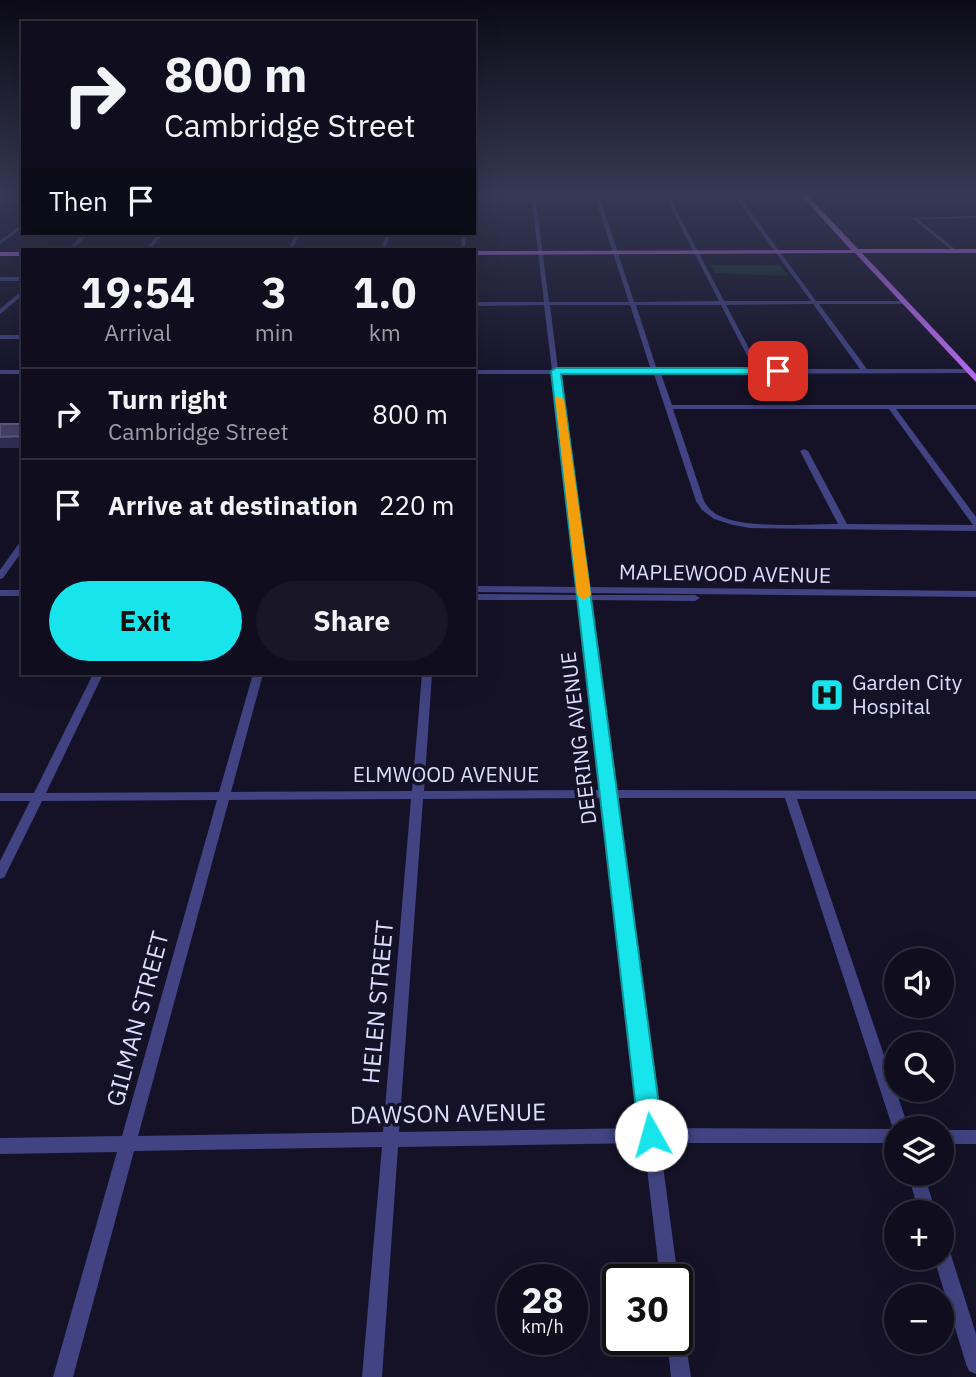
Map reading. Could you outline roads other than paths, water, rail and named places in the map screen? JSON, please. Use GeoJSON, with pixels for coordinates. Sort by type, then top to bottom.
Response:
{"type":"FeatureCollection","features":[{"type":"Feature","properties":{"kind":"main road"},"geometry":{"type":"LineString","coordinates":[[861,257],[976,379]]}},
{"type":"Feature","properties":{"kind":"street","name":"DEERING AVENUE"},"geometry":{"type":"LineString","coordinates":[[542,257],[667,1264]]}},
{"type":"Feature","properties":{"kind":"street"},"geometry":{"type":"LineString","coordinates":[[617,257],[700,501],[706,510],[719,518],[758,526],[976,525]]}},
{"type":"Feature","properties":{"kind":"street"},"geometry":{"type":"LineString","coordinates":[[699,257],[758,371]]}},
{"type":"Feature","properties":{"kind":"street"},"geometry":{"type":"LineString","coordinates":[[781,257],[865,371]]}},
{"type":"Feature","properties":{"kind":"street"},"geometry":{"type":"LineString","coordinates":[[0,279],[21,279]]}},
{"type":"Feature","properties":{"kind":"street"},"geometry":{"type":"LineString","coordinates":[[0,312],[21,293]]}},
{"type":"Feature","properties":{"kind":"street"},"geometry":{"type":"LineString","coordinates":[[476,304],[903,302]]}},
{"type":"Feature","properties":{"kind":"street"},"geometry":{"type":"LineString","coordinates":[[0,337],[21,337]]}},
{"type":"Feature","properties":{"kind":"street"},"geometry":{"type":"LineString","coordinates":[[476,372],[865,371],[965,368],[976,365]]}},
{"type":"Feature","properties":{"kind":"street"},"geometry":{"type":"LineString","coordinates":[[0,372],[21,372]]}},
{"type":"Feature","properties":{"kind":"street"},"geometry":{"type":"LineString","coordinates":[[669,407],[976,407]]}},
{"type":"Feature","properties":{"kind":"street"},"geometry":{"type":"LineString","coordinates":[[891,407],[976,525]]}},
{"type":"Feature","properties":{"kind":"street"},"geometry":{"type":"LineString","coordinates":[[804,451],[844,527]]}},
{"type":"Feature","properties":{"kind":"street"},"geometry":{"type":"LineString","coordinates":[[0,576],[21,547]]}},
{"type":"Feature","properties":{"kind":"street"},"geometry":{"type":"LineString","coordinates":[[0,586],[21,586]]}},
{"type":"Feature","properties":{"kind":"street","name":"MAPLEWOOD AVENUE"},"geometry":{"type":"LineString","coordinates":[[476,589],[584,594]]}},
{"type":"Feature","properties":{"kind":"street"},"geometry":{"type":"LineString","coordinates":[[0,593],[21,593]]}},
{"type":"Feature","properties":{"kind":"street","name":"MAPLEWOOD AVENUE"},"geometry":{"type":"LineString","coordinates":[[476,597],[584,594],[976,594]]}},
{"type":"Feature","properties":{"kind":"street","name":"MAPLEWOOD AVENUE"},"geometry":{"type":"LineString","coordinates":[[878,596],[976,601]]}},
{"type":"Feature","properties":{"kind":"street"},"geometry":{"type":"LineString","coordinates":[[0,874],[98,675]]}},
{"type":"Feature","properties":{"kind":"street","name":"GILMAN STREET"},"geometry":{"type":"LineString","coordinates":[[63,1377],[258,675]]}},
{"type":"Feature","properties":{"kind":"street","name":"HELEN STREET"},"geometry":{"type":"LineString","coordinates":[[372,1377],[427,675]]}},
{"type":"Feature","properties":{"kind":"street"},"geometry":{"type":"LineString","coordinates":[[790,795],[897,1116]]}},
{"type":"Feature","properties":{"kind":"street","name":"ELMWOOD AVENUE"},"geometry":{"type":"LineString","coordinates":[[0,797],[976,795]]}},
{"type":"Feature","properties":{"kind":"street","name":"DAWSON AVENUE"},"geometry":{"type":"LineString","coordinates":[[0,1146],[651,1135],[884,1136]]}},
{"type":"Feature","properties":{"kind":"street"},"geometry":{"type":"LineString","coordinates":[[954,1137],[976,1137]]}},
{"type":"Feature","properties":{"kind":"street"},"geometry":{"type":"LineString","coordinates":[[947,1270],[976,1364]]}},
{"type":"Feature","properties":{"kind":"street"},"geometry":{"type":"LineString","coordinates":[[678,1355],[681,1377]]}},
{"type":"Feature","properties":{"kind":"place","name":"Garden City Hospital"},"geometry":{"type":"Point","coordinates":[827,695]}}]}
